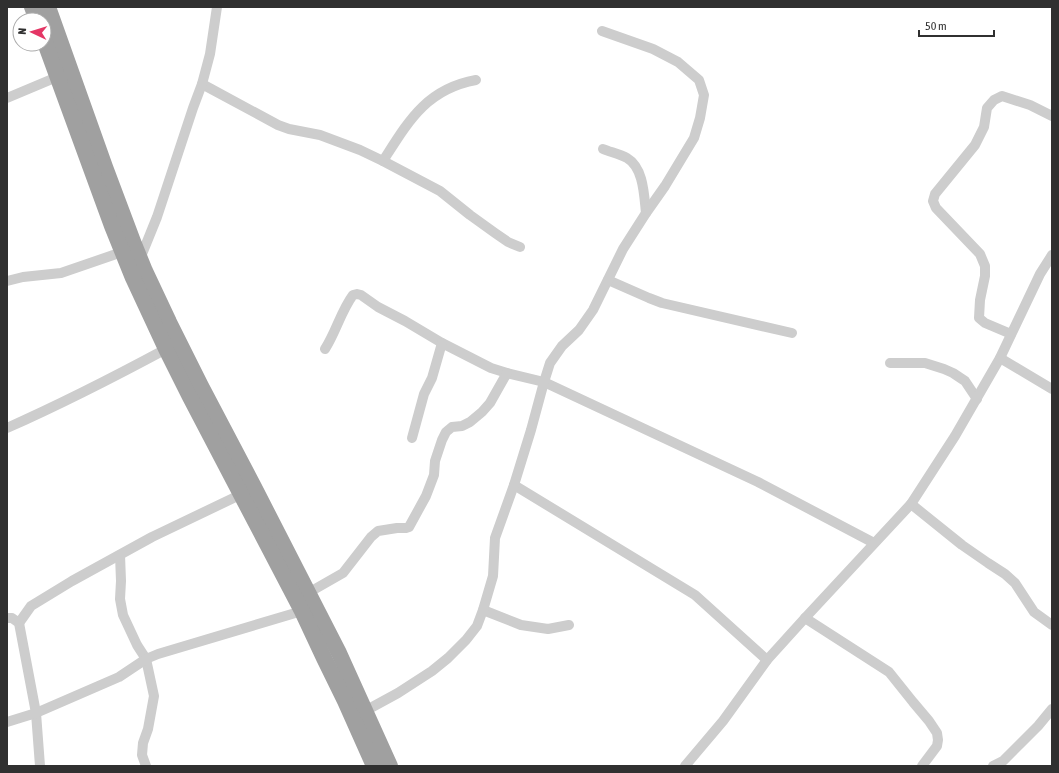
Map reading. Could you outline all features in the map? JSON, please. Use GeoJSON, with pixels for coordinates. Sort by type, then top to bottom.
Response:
{"type":"FeatureCollection","features":[{"type":"Feature","properties":{"kind":"highway"},"geometry":{"type":"LineString","coordinates":[[48,7],[102,160],[140,259],[201,386],[320,651],[345,701],[374,766]]}},
{"type":"Feature","properties":{"kind":"highway"},"geometry":{"type":"LineString","coordinates":[[48,52],[122,252],[166,349],[190,397],[248,491],[308,593],[339,654],[390,766]]}},
{"type":"Feature","properties":{"kind":"street"},"geometry":{"type":"LineString","coordinates":[[140,259],[157,217],[202,84],[210,54],[217,7]]}},
{"type":"Feature","properties":{"kind":"street"},"geometry":{"type":"LineString","coordinates":[[365,711],[398,693],[432,671],[466,640],[477,626],[493,576],[495,538],[514,485],[550,363],[562,346],[579,330],[593,310],[623,249],[665,186],[694,138],[700,118],[704,95],[699,80],[678,62],[653,49],[602,31]]}},
{"type":"Feature","properties":{"kind":"street"},"geometry":{"type":"LineString","coordinates":[[7,98],[57,77]]}},
{"type":"Feature","properties":{"kind":"street"},"geometry":{"type":"LineString","coordinates":[[383,161],[407,124],[418,110],[428,101],[462,82],[476,80]]}},
{"type":"Feature","properties":{"kind":"street"},"geometry":{"type":"LineString","coordinates":[[202,84],[278,125],[320,136],[360,150],[383,161],[440,192],[495,233],[520,248]]}},
{"type":"Feature","properties":{"kind":"street"},"geometry":{"type":"LineString","coordinates":[[1011,334],[985,323],[979,318],[980,300],[986,276],[985,266],[980,254],[936,208],[932,201],[935,194],[975,145],[984,127],[987,108],[994,100],[1002,96],[1030,105],[1052,116]]}},
{"type":"Feature","properties":{"kind":"street"},"geometry":{"type":"LineString","coordinates":[[603,149],[628,158],[635,166],[641,178],[646,213]]}},
{"type":"Feature","properties":{"kind":"street"},"geometry":{"type":"LineString","coordinates":[[7,281],[23,277],[61,273],[122,252]]}},
{"type":"Feature","properties":{"kind":"street"},"geometry":{"type":"LineString","coordinates":[[685,766],[723,720],[767,660],[911,504],[977,399],[1000,358],[1040,274],[1052,255]]}},
{"type":"Feature","properties":{"kind":"street"},"geometry":{"type":"LineString","coordinates":[[608,280],[662,303],[792,333]]}},
{"type":"Feature","properties":{"kind":"street"},"geometry":{"type":"LineString","coordinates":[[325,349],[348,301],[353,295],[362,295],[378,307],[405,320],[442,343],[491,368],[544,382],[758,482],[874,543]]}},
{"type":"Feature","properties":{"kind":"street"},"geometry":{"type":"LineString","coordinates":[[412,438],[424,394],[432,378],[442,343]]}},
{"type":"Feature","properties":{"kind":"street"},"geometry":{"type":"LineString","coordinates":[[7,428],[89,390],[166,349]]}},
{"type":"Feature","properties":{"kind":"street"},"geometry":{"type":"LineString","coordinates":[[1000,358],[1052,389]]}},
{"type":"Feature","properties":{"kind":"street"},"geometry":{"type":"LineString","coordinates":[[890,363],[926,363],[949,371],[965,381],[977,399]]}},
{"type":"Feature","properties":{"kind":"street"},"geometry":{"type":"LineString","coordinates":[[308,593],[343,572],[371,537],[378,531],[408,527],[426,496],[434,475],[435,461],[446,432],[452,427],[462,426],[470,422],[482,412],[490,403],[507,373]]}},
{"type":"Feature","properties":{"kind":"street"},"geometry":{"type":"LineString","coordinates":[[514,485],[695,595],[767,660]]}},
{"type":"Feature","properties":{"kind":"street"},"geometry":{"type":"LineString","coordinates":[[19,623],[31,606],[72,581],[152,537],[248,491]]}},
{"type":"Feature","properties":{"kind":"street"},"geometry":{"type":"LineString","coordinates":[[911,504],[962,545],[1005,574],[1015,583],[1034,612],[1052,625]]}},
{"type":"Feature","properties":{"kind":"street"},"geometry":{"type":"LineString","coordinates":[[120,555],[120,599],[124,615],[146,659],[154,696],[148,729],[143,743],[142,755],[146,766]]}},
{"type":"Feature","properties":{"kind":"street"},"geometry":{"type":"LineString","coordinates":[[483,610],[521,625],[548,629],[569,625]]}},
{"type":"Feature","properties":{"kind":"street"},"geometry":{"type":"LineString","coordinates":[[7,722],[36,713],[119,678],[146,659],[168,650],[302,611]]}},
{"type":"Feature","properties":{"kind":"street"},"geometry":{"type":"LineString","coordinates":[[7,618],[12,618],[19,623],[36,713],[40,766]]}},
{"type":"Feature","properties":{"kind":"street"},"geometry":{"type":"LineString","coordinates":[[805,618],[889,672],[929,721],[938,733],[938,740],[937,746],[922,766]]}},
{"type":"Feature","properties":{"kind":"street"},"geometry":{"type":"LineString","coordinates":[[993,766],[1003,761],[1038,726],[1052,709]]}}]}
